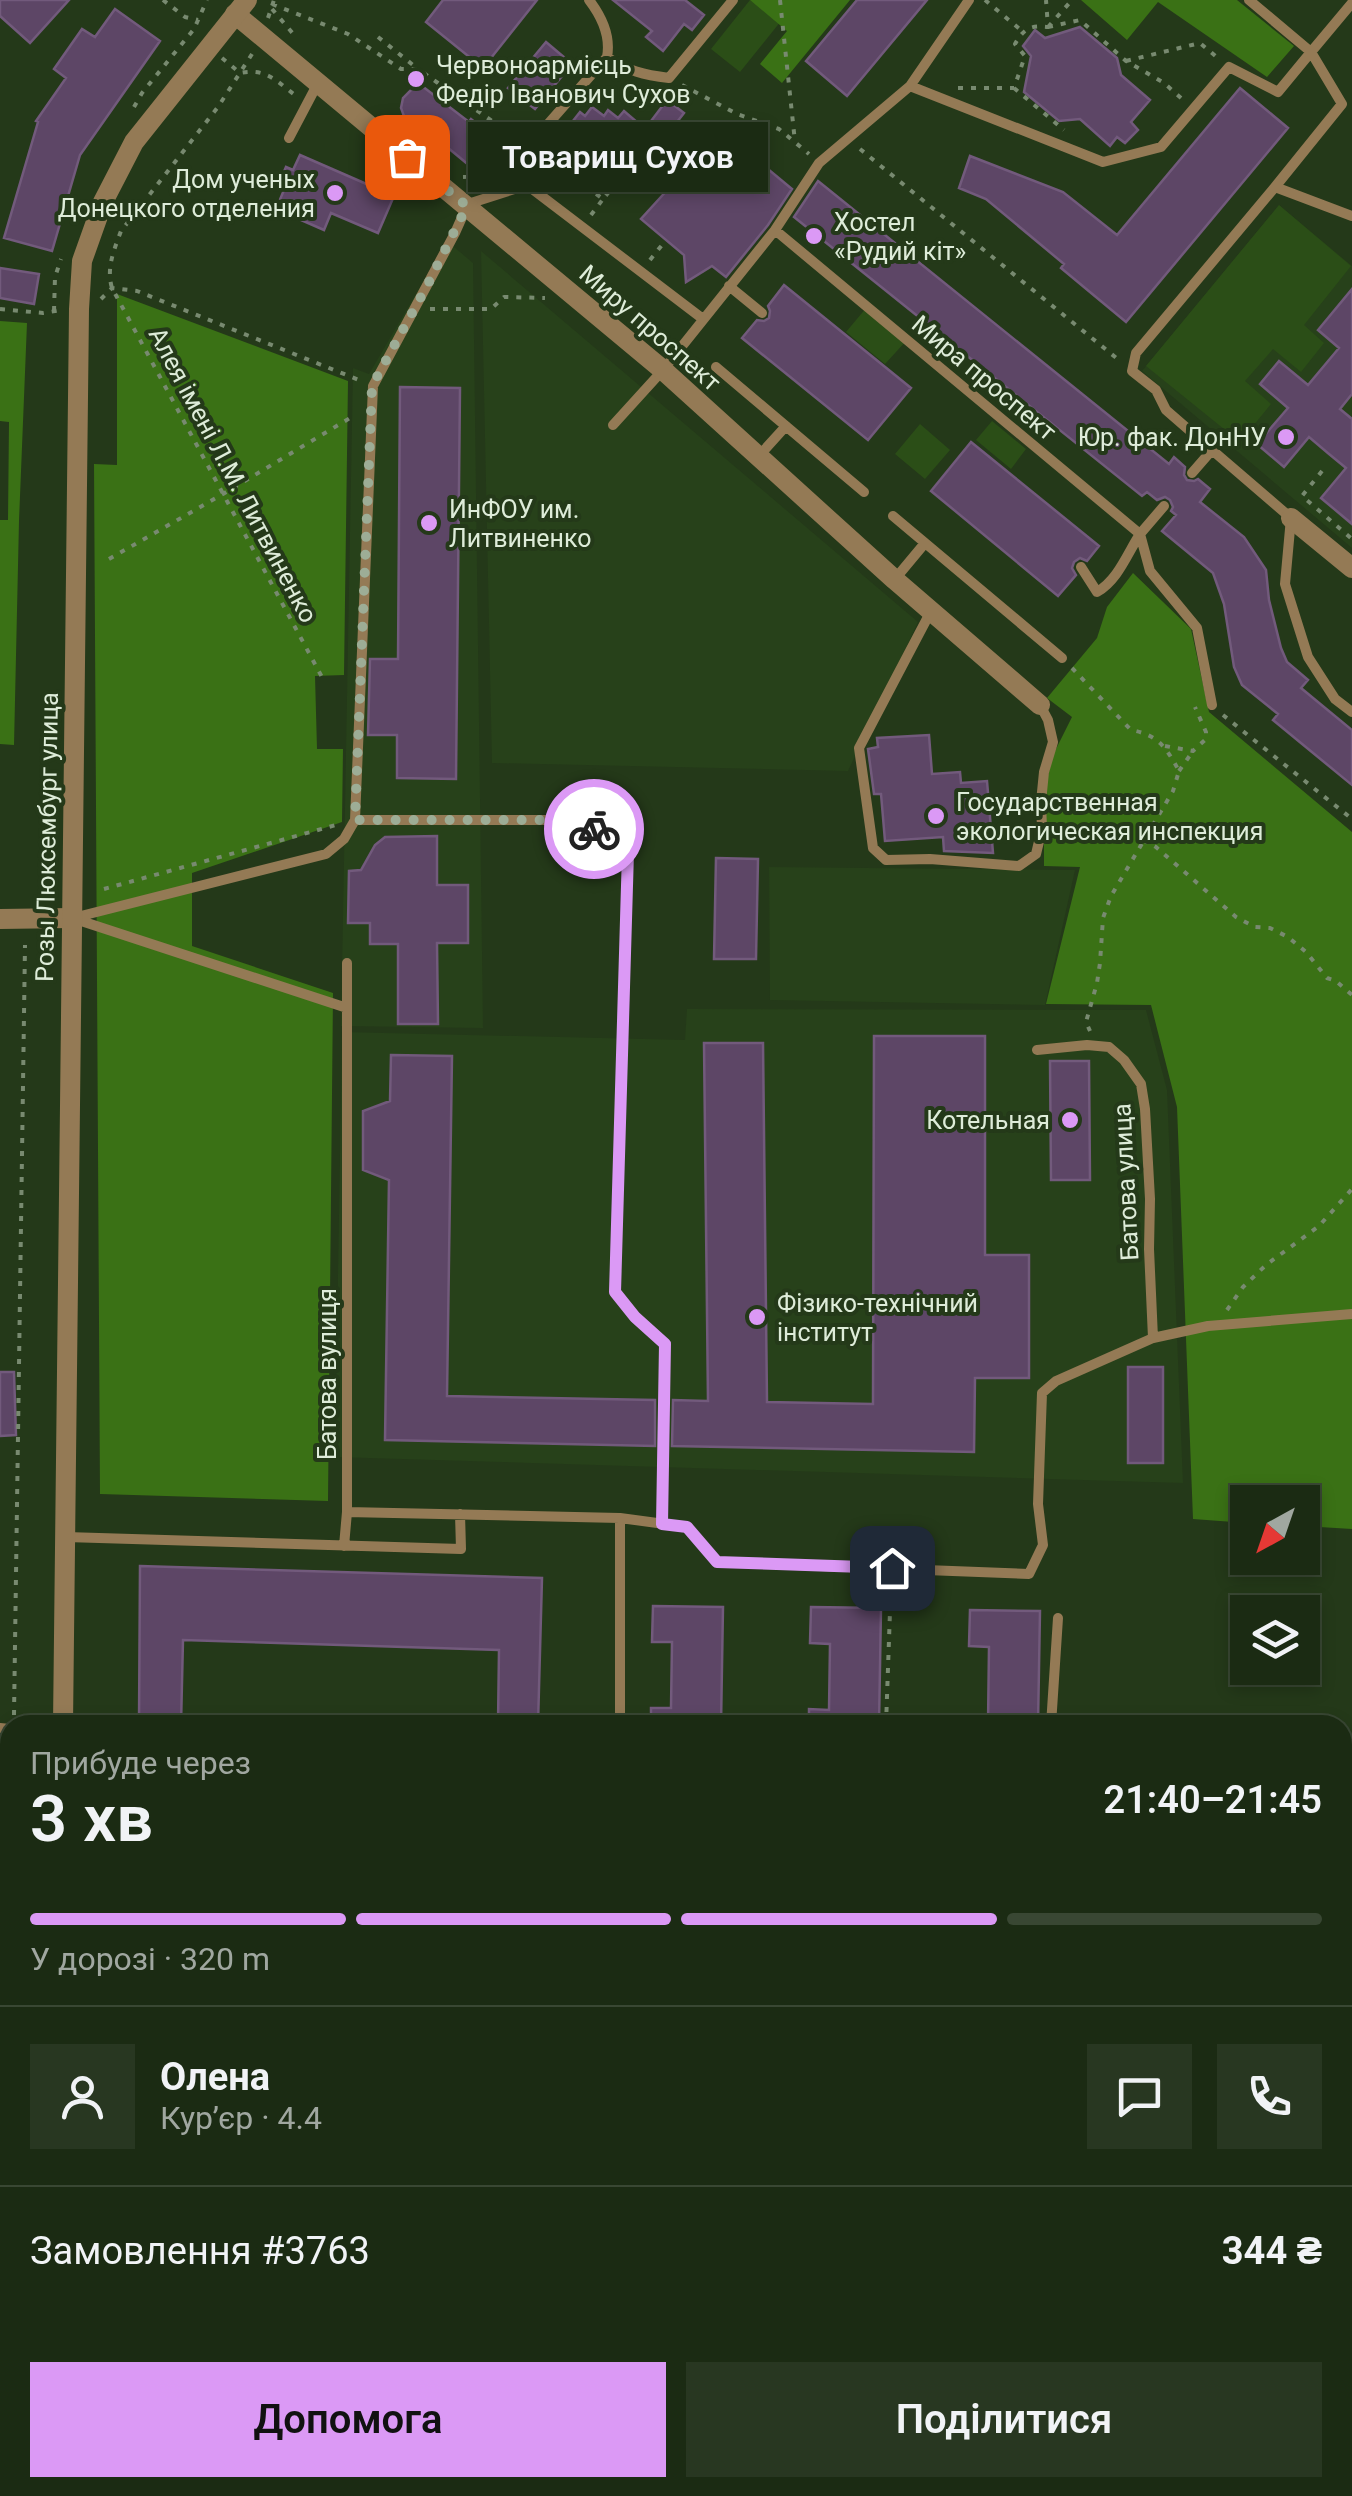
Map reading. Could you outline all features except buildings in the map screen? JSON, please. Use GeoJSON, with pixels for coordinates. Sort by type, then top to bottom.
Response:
{"type":"FeatureCollection","features":[{"type":"Feature","properties":{"kind":"street","name":"Миру проспект"},"geometry":{"type":"LineString","coordinates":[[210,1],[241,7],[318,83],[663,370],[894,580],[1040,705]]}},
{"type":"Feature","properties":{"kind":"street","name":"Розы Люксембург улица"},"geometry":{"type":"LineString","coordinates":[[63,1715],[78,309],[82,261],[103,202],[134,142],[241,7]]}},
{"type":"Feature","properties":{"kind":"street"},"geometry":{"type":"LineString","coordinates":[[1290,518],[1352,568]]}},
{"type":"Feature","properties":{"kind":"street"},"geometry":{"type":"LineString","coordinates":[[0,919],[72,918]]}},
{"type":"Feature","properties":{"kind":"lane"},"geometry":{"type":"LineString","coordinates":[[527,185],[532,146],[607,57],[607,32],[589,0]]}},
{"type":"Feature","properties":{"kind":"lane"},"geometry":{"type":"LineString","coordinates":[[607,57],[622,68],[669,78],[732,0]]}},
{"type":"Feature","properties":{"kind":"lane"},"geometry":{"type":"LineString","coordinates":[[612,425],[663,370],[775,230],[819,163],[910,86],[968,0]]}},
{"type":"Feature","properties":{"kind":"lane"},"geometry":{"type":"LineString","coordinates":[[1250,0],[1312,52],[1342,104],[1136,353],[1132,371],[1156,390],[1166,410],[1290,518],[1286,584],[1308,657],[1334,699],[1352,712]]}},
{"type":"Feature","properties":{"kind":"lane"},"geometry":{"type":"LineString","coordinates":[[910,86],[1103,162],[1160,147],[1228,68],[1278,92],[1352,3]]}},
{"type":"Feature","properties":{"kind":"lane"},"geometry":{"type":"LineString","coordinates":[[289,138],[318,83]]}},
{"type":"Feature","properties":{"kind":"lane"},"geometry":{"type":"LineString","coordinates":[[72,918],[326,854],[344,839],[355,820],[372,386],[467,206],[527,185]]}},
{"type":"Feature","properties":{"kind":"lane"},"geometry":{"type":"LineString","coordinates":[[527,185],[703,318]]}},
{"type":"Feature","properties":{"kind":"lane"},"geometry":{"type":"LineString","coordinates":[[1276,187],[1352,216]]}},
{"type":"Feature","properties":{"kind":"lane","name":"Мира проспект"},"geometry":{"type":"LineString","coordinates":[[775,230],[1140,534]]}},
{"type":"Feature","properties":{"kind":"lane"},"geometry":{"type":"LineString","coordinates":[[729,286],[762,313]]}},
{"type":"Feature","properties":{"kind":"lane"},"geometry":{"type":"LineString","coordinates":[[716,366],[864,492]]}},
{"type":"Feature","properties":{"kind":"lane"},"geometry":{"type":"LineString","coordinates":[[758,458],[786,426]]}},
{"type":"Feature","properties":{"kind":"lane"},"geometry":{"type":"LineString","coordinates":[[1192,473],[1212,450]]}},
{"type":"Feature","properties":{"kind":"lane"},"geometry":{"type":"LineString","coordinates":[[1082,567],[1097,592],[1104,588],[1164,506]]}},
{"type":"Feature","properties":{"kind":"lane"},"geometry":{"type":"LineString","coordinates":[[893,516],[1062,658]]}},
{"type":"Feature","properties":{"kind":"lane"},"geometry":{"type":"LineString","coordinates":[[1140,534],[1150,571],[1197,628],[1212,705]]}},
{"type":"Feature","properties":{"kind":"lane"},"geometry":{"type":"LineString","coordinates":[[894,580],[926,543]]}},
{"type":"Feature","properties":{"kind":"lane"},"geometry":{"type":"LineString","coordinates":[[931,612],[859,748],[873,848],[886,860],[1020,866],[1036,854],[1042,828],[1044,772],[1054,742],[1040,705]]}},
{"type":"Feature","properties":{"kind":"lane"},"geometry":{"type":"LineString","coordinates":[[355,820],[580,820],[628,852],[615,1292],[665,1344],[662,1524]]}},
{"type":"Feature","properties":{"kind":"lane"},"geometry":{"type":"LineString","coordinates":[[72,918],[346,1008]]}},
{"type":"Feature","properties":{"kind":"lane","name":"Батова вулиця"},"geometry":{"type":"LineString","coordinates":[[344,1546],[347,963]]}},
{"type":"Feature","properties":{"kind":"lane"},"geometry":{"type":"LineString","coordinates":[[1038,1050],[1096,1046]]}},
{"type":"Feature","properties":{"kind":"lane","name":"Батова улица"},"geometry":{"type":"LineString","coordinates":[[1096,1046],[1109,1047],[1141,1084],[1150,1199],[1154,1338]]}},
{"type":"Feature","properties":{"kind":"lane"},"geometry":{"type":"LineString","coordinates":[[347,1512],[620,1518],[687,1527],[717,1562],[1030,1574],[1043,1545],[1038,1504],[1042,1393],[1056,1381],[1154,1338],[1208,1326],[1352,1314]]}},
{"type":"Feature","properties":{"kind":"lane"},"geometry":{"type":"LineString","coordinates":[[65,1538],[461,1550],[460,1514]]}},
{"type":"Feature","properties":{"kind":"lane"},"geometry":{"type":"LineString","coordinates":[[620,1518],[620,1715]]}},
{"type":"Feature","properties":{"kind":"lane"},"geometry":{"type":"LineString","coordinates":[[1052,1715],[1058,1618]]}},
{"type":"Feature","properties":{"kind":"path"},"geometry":{"type":"LineString","coordinates":[[163,0],[184,18],[198,20]]}},
{"type":"Feature","properties":{"kind":"path"},"geometry":{"type":"LineString","coordinates":[[780,0],[795,142]]}},
{"type":"Feature","properties":{"kind":"path"},"geometry":{"type":"LineString","coordinates":[[985,0],[1022,30]]}},
{"type":"Feature","properties":{"kind":"path"},"geometry":{"type":"LineString","coordinates":[[1046,0],[1048,27]]}},
{"type":"Feature","properties":{"kind":"path"},"geometry":{"type":"LineString","coordinates":[[1048,27],[1072,0]]}},
{"type":"Feature","properties":{"kind":"path"},"geometry":{"type":"LineString","coordinates":[[269,18],[272,3]]}},
{"type":"Feature","properties":{"kind":"path"},"geometry":{"type":"LineString","coordinates":[[272,3],[297,38]]}},
{"type":"Feature","properties":{"kind":"path"},"geometry":{"type":"LineString","coordinates":[[272,3],[348,34],[402,69],[418,69]]}},
{"type":"Feature","properties":{"kind":"path"},"geometry":{"type":"LineString","coordinates":[[1014,88],[1025,56],[1016,44],[1022,30],[1080,20],[1126,60],[1194,108]]}},
{"type":"Feature","properties":{"kind":"path"},"geometry":{"type":"LineString","coordinates":[[378,37],[603,199]]}},
{"type":"Feature","properties":{"kind":"path"},"geometry":{"type":"LineString","coordinates":[[1126,60],[1200,43],[1228,68]]}},
{"type":"Feature","properties":{"kind":"path"},"geometry":{"type":"LineString","coordinates":[[112,288],[108,276],[122,231],[218,106],[258,45]]}},
{"type":"Feature","properties":{"kind":"path"},"geometry":{"type":"LineString","coordinates":[[222,58],[240,73]]}},
{"type":"Feature","properties":{"kind":"path"},"geometry":{"type":"LineString","coordinates":[[240,73],[263,72],[307,104]]}},
{"type":"Feature","properties":{"kind":"path"},"geometry":{"type":"LineString","coordinates":[[669,78],[738,114],[779,130],[819,163]]}},
{"type":"Feature","properties":{"kind":"path"},"geometry":{"type":"LineString","coordinates":[[948,88],[1014,88],[1073,137]]}},
{"type":"Feature","properties":{"kind":"path"},"geometry":{"type":"LineString","coordinates":[[849,139],[1132,371]]}},
{"type":"Feature","properties":{"kind":"path"},"geometry":{"type":"LineString","coordinates":[[598,206],[626,170]]}},
{"type":"Feature","properties":{"kind":"path"},"geometry":{"type":"LineString","coordinates":[[461,176],[518,178],[527,185]]}},
{"type":"Feature","properties":{"kind":"path"},"geometry":{"type":"LineString","coordinates":[[640,271],[666,240]]}},
{"type":"Feature","properties":{"kind":"path"},"geometry":{"type":"LineString","coordinates":[[93,310],[112,288]]}},
{"type":"Feature","properties":{"kind":"path"},"geometry":{"type":"LineString","coordinates":[[112,288],[136,291],[372,386]]}},
{"type":"Feature","properties":{"kind":"path","name":"Алея імені Л.М. Литвиненко"},"geometry":{"type":"LineString","coordinates":[[112,288],[323,679]]}},
{"type":"Feature","properties":{"kind":"path"},"geometry":{"type":"LineString","coordinates":[[415,309],[492,309],[504,297],[577,299]]}},
{"type":"Feature","properties":{"kind":"path"},"geometry":{"type":"LineString","coordinates":[[0,309],[44,313],[66,309]]}},
{"type":"Feature","properties":{"kind":"path"},"geometry":{"type":"LineString","coordinates":[[109,559],[372,404]]}},
{"type":"Feature","properties":{"kind":"path"},"geometry":{"type":"LineString","coordinates":[[1322,472],[1302,496],[1352,539]]}},
{"type":"Feature","properties":{"kind":"path"},"geometry":{"type":"LineString","coordinates":[[1062,658],[1131,730],[1165,746],[1193,751]]}},
{"type":"Feature","properties":{"kind":"path"},"geometry":{"type":"LineString","coordinates":[[1096,1046],[1086,1022],[1100,963],[1103,918],[1111,896],[1174,791],[1179,770],[1206,738],[1194,704],[1197,693],[1208,685]]}},
{"type":"Feature","properties":{"kind":"path"},"geometry":{"type":"LineString","coordinates":[[1212,705],[1352,819]]}},
{"type":"Feature","properties":{"kind":"path"},"geometry":{"type":"LineString","coordinates":[[1165,746],[1179,770]]}},
{"type":"Feature","properties":{"kind":"path"},"geometry":{"type":"LineString","coordinates":[[104,888],[355,820]]}},
{"type":"Feature","properties":{"kind":"path"},"geometry":{"type":"LineString","coordinates":[[1143,840],[1236,917],[1288,937],[1327,978],[1352,995]]}},
{"type":"Feature","properties":{"kind":"path"},"geometry":{"type":"LineString","coordinates":[[12,1715],[24,945]]}},
{"type":"Feature","properties":{"kind":"path"},"geometry":{"type":"LineString","coordinates":[[1208,1326],[1230,1306],[1243,1287],[1319,1226],[1352,1189]]}},
{"type":"Feature","properties":{"kind":"path"},"geometry":{"type":"LineString","coordinates":[[886,1715],[892,1568]]}},
{"type":"Feature","properties":{"kind":"shaded area"},"geometry":{"type":"Polygon","coordinates":[[[750,0],[781,21],[740,72],[711,49],[750,0]]]}},
{"type":"Feature","properties":{"kind":"shaded area","name":"Юр. фак. ДонНУ"},"geometry":{"type":"Polygon","coordinates":[[[1279,205],[1352,266],[1352,548],[1142,371],[1279,205]]]}},
{"type":"Feature","properties":{"kind":"shaded area"},"geometry":{"type":"Polygon","coordinates":[[[1279,205],[1351,266],[1304,325],[1324,343],[1301,372],[1273,349],[1245,381],[1271,404],[1240,442],[1146,366],[1279,205]]]}},
{"type":"Feature","properties":{"kind":"shaded area"},"geometry":{"type":"Polygon","coordinates":[[[447,241],[473,263],[483,1028],[341,1026],[353,368],[369,374],[447,241]]]}},
{"type":"Feature","properties":{"kind":"shaded area"},"geometry":{"type":"Polygon","coordinates":[[[481,251],[918,622],[848,771],[492,763],[481,251]]]}},
{"type":"Feature","properties":{"kind":"shaded area"},"geometry":{"type":"Polygon","coordinates":[[[867,307],[907,340],[885,364],[846,332],[867,307]]]}},
{"type":"Feature","properties":{"kind":"shaded area"},"geometry":{"type":"Polygon","coordinates":[[[992,421],[1026,449],[1011,469],[976,440],[992,421]]]}},
{"type":"Feature","properties":{"kind":"shaded area"},"geometry":{"type":"Polygon","coordinates":[[[920,424],[950,450],[925,479],[895,454],[920,424]]]}},
{"type":"Feature","properties":{"kind":"shaded area"},"geometry":{"type":"Polygon","coordinates":[[[769,867],[1075,870],[1045,1005],[770,1000],[769,867]]]}},
{"type":"Feature","properties":{"kind":"shaded area","name":"Фізико-технічний інститут"},"geometry":{"type":"Polygon","coordinates":[[[687,1009],[1146,1010],[1167,1090],[1183,1483],[335,1457],[342,1032],[685,1040],[687,1009]]]}},
{"type":"Feature","properties":{"kind":"green space"},"geometry":{"type":"Polygon","coordinates":[[[750,0],[850,0],[782,83],[760,64],[787,31],[750,0]]]}},
{"type":"Feature","properties":{"kind":"green space"},"geometry":{"type":"Polygon","coordinates":[[[1081,0],[1237,0],[1294,46],[1267,77],[1158,2],[1127,40],[1081,0]]]}},
{"type":"Feature","properties":{"kind":"green space"},"geometry":{"type":"Polygon","coordinates":[[[117,294],[348,381],[344,675],[315,676],[317,749],[343,749],[342,822],[192,873],[192,946],[333,993],[328,1501],[100,1494],[94,464],[117,465],[117,294]]]}},
{"type":"Feature","properties":{"kind":"green space"},"geometry":{"type":"Polygon","coordinates":[[[0,321],[27,323],[14,745],[0,744],[0,520],[8,520],[9,422],[0,421],[0,321]]]}},
{"type":"Feature","properties":{"kind":"green space"},"geometry":{"type":"Polygon","coordinates":[[[1133,573],[1191,629],[1209,712],[1352,832],[1352,1529],[1320,1527],[1320,1485],[1230,1485],[1230,1522],[1193,1519],[1177,1107],[1151,1005],[1046,1004],[1080,867],[1044,866],[1044,792],[1053,755],[1072,717],[1047,698],[1097,638],[1107,607],[1133,573]]]}},
{"type":"Feature","properties":{"kind":"way so far"},"geometry":{"type":"LineString","coordinates":[[407,157],[467,206],[372,386],[355,820],[580,820],[594,829]]}},
{"type":"Feature","properties":{"kind":"place","name":"Червоноармієць Федір Іванович Сухов"},"geometry":{"type":"Point","coordinates":[416,79]}},
{"type":"Feature","properties":{"kind":"place","name":"Товарищ Сухов"},"geometry":{"type":"Point","coordinates":[407,157]}},
{"type":"Feature","properties":{"kind":"place","name":"Дом ученых Донецкого отделения"},"geometry":{"type":"Point","coordinates":[335,193]}},
{"type":"Feature","properties":{"kind":"place","name":"Хостел «Рудий кіт»"},"geometry":{"type":"Point","coordinates":[814,236]}},
{"type":"Feature","properties":{"kind":"place","name":"Юр. фак. ДонНУ"},"geometry":{"type":"Point","coordinates":[1286,437]}},
{"type":"Feature","properties":{"kind":"place","name":"ИнФОУ им. Литвиненко"},"geometry":{"type":"Point","coordinates":[429,523]}},
{"type":"Feature","properties":{"kind":"place","name":"Государственная экологическая инспекция"},"geometry":{"type":"Point","coordinates":[936,816]}},
{"type":"Feature","properties":{"kind":"place","name":"Котельная"},"geometry":{"type":"Point","coordinates":[1070,1120]}},
{"type":"Feature","properties":{"kind":"place","name":"Фізико-технічний інститут"},"geometry":{"type":"Point","coordinates":[757,1317]}},
{"type":"Feature","properties":{"kind":"route"},"geometry":{"type":"LineString","coordinates":[[594,829],[628,852],[615,1292],[665,1344],[662,1524],[687,1527],[717,1562],[892,1568]]}}]}
